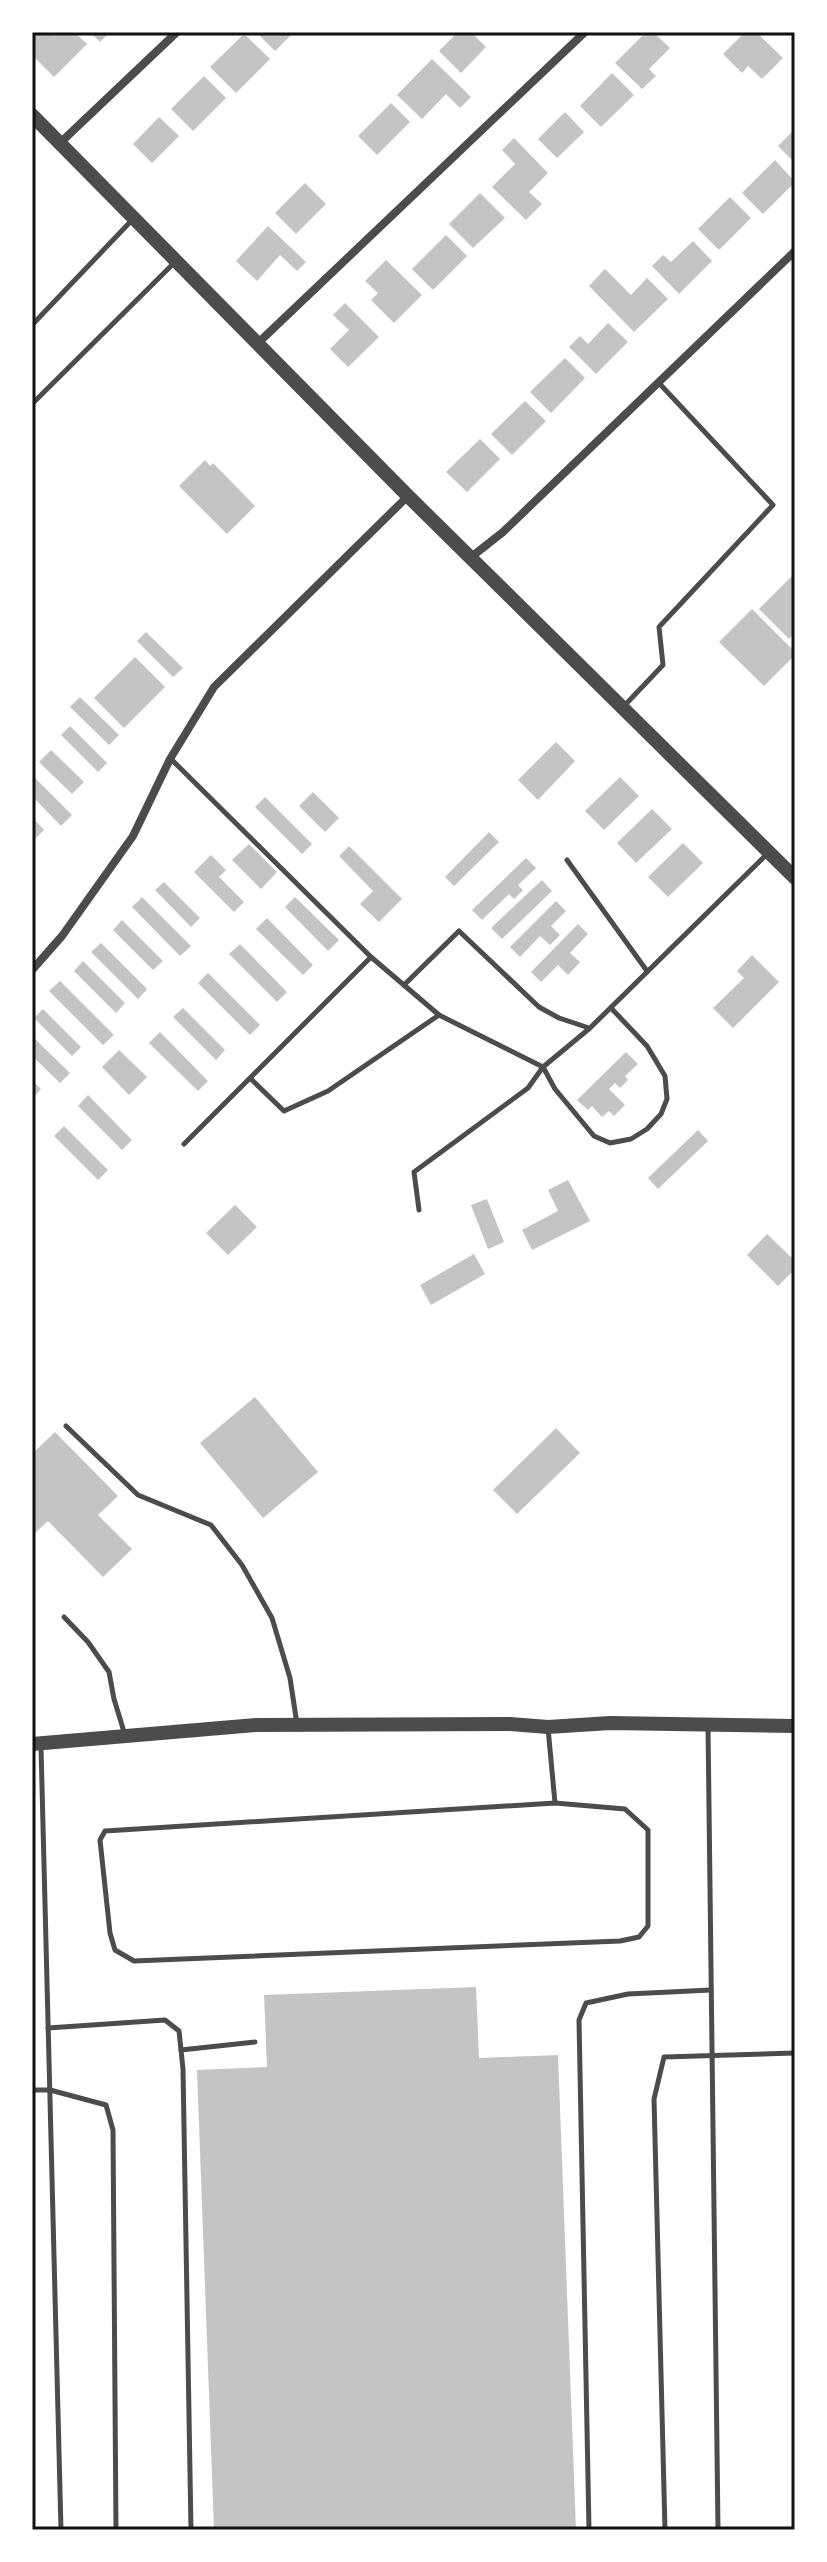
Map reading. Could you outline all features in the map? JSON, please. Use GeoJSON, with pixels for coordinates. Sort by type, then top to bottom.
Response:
{"type":"FeatureCollection","features":[{"type":"Feature","properties":{"kind":"street"},"geometry":{"type":"LineString","coordinates":[[60,143],[177,32]]}},
{"type":"Feature","properties":{"kind":"street"},"geometry":{"type":"LineString","coordinates":[[258,343],[585,32]]}},
{"type":"Feature","properties":{"kind":"street"},"geometry":{"type":"LineString","coordinates":[[32,115],[408,496],[795,878]]}},
{"type":"Feature","properties":{"kind":"street"},"geometry":{"type":"LineString","coordinates":[[470,558],[503,532],[795,251]]}},
{"type":"Feature","properties":{"kind":"street"},"geometry":{"type":"LineString","coordinates":[[32,970],[62,936],[133,836],[170,759],[214,687],[408,496]]}},
{"type":"Feature","properties":{"kind":"street"},"geometry":{"type":"LineString","coordinates":[[36,1744],[256,1725],[510,1724],[548,1727],[610,1723],[795,1726]]}},
{"type":"Feature","properties":{"kind":"lane"},"geometry":{"type":"LineString","coordinates":[[32,325],[134,218]]}},
{"type":"Feature","properties":{"kind":"lane"},"geometry":{"type":"LineString","coordinates":[[32,404],[176,260]]}},
{"type":"Feature","properties":{"kind":"lane"},"geometry":{"type":"LineString","coordinates":[[622,709],[663,665],[659,627],[773,505],[658,382]]}},
{"type":"Feature","properties":{"kind":"lane"},"geometry":{"type":"LineString","coordinates":[[170,759],[371,957],[439,1015],[543,1067],[555,1089],[594,1136],[610,1143],[631,1139],[647,1129],[661,1114],[667,1099],[665,1076],[647,1046],[611,1008]]}},
{"type":"Feature","properties":{"kind":"lane"},"geometry":{"type":"LineString","coordinates":[[419,1210],[414,1172],[528,1088],[543,1067],[590,1028],[769,853]]}},
{"type":"Feature","properties":{"kind":"lane"},"geometry":{"type":"LineString","coordinates":[[567,860],[647,971]]}},
{"type":"Feature","properties":{"kind":"lane"},"geometry":{"type":"LineString","coordinates":[[404,985],[459,931],[539,1007],[559,1018],[590,1028]]}},
{"type":"Feature","properties":{"kind":"lane"},"geometry":{"type":"LineString","coordinates":[[184,1144],[371,957]]}},
{"type":"Feature","properties":{"kind":"lane"},"geometry":{"type":"LineString","coordinates":[[251,1079],[284,1111],[328,1091],[439,1015]]}},
{"type":"Feature","properties":{"kind":"lane"},"geometry":{"type":"LineString","coordinates":[[66,1426],[138,1495],[211,1525],[242,1565],[272,1618],[290,1678],[298,1725]]}},
{"type":"Feature","properties":{"kind":"lane"},"geometry":{"type":"LineString","coordinates":[[64,1617],[88,1642],[109,1672],[125,1736]]}},
{"type":"Feature","properties":{"kind":"lane"},"geometry":{"type":"LineString","coordinates":[[708,1725],[718,2530]]}},
{"type":"Feature","properties":{"kind":"lane"},"geometry":{"type":"LineString","coordinates":[[548,1727],[555,1803]]}},
{"type":"Feature","properties":{"kind":"lane"},"geometry":{"type":"LineString","coordinates":[[36,1744],[50,2090],[61,2530]]}},
{"type":"Feature","properties":{"kind":"lane"},"geometry":{"type":"LineString","coordinates":[[555,1803],[625,1809],[648,1830],[648,1926],[639,1937],[620,1941],[134,1961],[115,1950],[110,1933],[100,1840],[105,1831],[555,1803]]}},
{"type":"Feature","properties":{"kind":"lane"},"geometry":{"type":"LineString","coordinates":[[589,2530],[579,2020],[586,2003],[628,1994],[711,1990]]}},
{"type":"Feature","properties":{"kind":"lane"},"geometry":{"type":"LineString","coordinates":[[48,2028],[165,2020],[179,2031],[191,2530]]}},
{"type":"Feature","properties":{"kind":"lane"},"geometry":{"type":"LineString","coordinates":[[181,2050],[255,2042]]}},
{"type":"Feature","properties":{"kind":"lane"},"geometry":{"type":"LineString","coordinates":[[665,2530],[654,2099],[664,2057],[795,2053]]}},
{"type":"Feature","properties":{"kind":"lane"},"geometry":{"type":"LineString","coordinates":[[32,2090],[50,2090],[106,2105],[113,2130],[116,2530]]}},
{"type":"Feature","properties":{"kind":"building"},"geometry":{"type":"Polygon","coordinates":[[[32,32],[51,32],[54,36],[58,32],[74,32],[87,44],[54,77],[32,55],[32,32]]]}},
{"type":"Feature","properties":{"kind":"building"},"geometry":{"type":"Polygon","coordinates":[[[90,32],[110,32],[100,42],[90,32]]]}},
{"type":"Feature","properties":{"kind":"building"},"geometry":{"type":"Polygon","coordinates":[[[256,32],[294,32],[275,51],[256,32]]]}},
{"type":"Feature","properties":{"kind":"building"},"geometry":{"type":"Polygon","coordinates":[[[458,32],[471,32],[486,47],[461,73],[439,51],[458,32]]]}},
{"type":"Feature","properties":{"kind":"building"},"geometry":{"type":"Polygon","coordinates":[[[646,32],[653,32],[670,48],[649,69],[656,76],[642,89],[615,63],[646,32]]]}},
{"type":"Feature","properties":{"kind":"building"},"geometry":{"type":"Polygon","coordinates":[[[745,32],[756,32],[783,58],[762,79],[748,66],[742,73],[723,54],[745,32]]]}},
{"type":"Feature","properties":{"kind":"building"},"geometry":{"type":"Polygon","coordinates":[[[244,34],[270,59],[236,93],[210,67],[244,34]]]}},
{"type":"Feature","properties":{"kind":"building"},"geometry":{"type":"Polygon","coordinates":[[[432,59],[471,97],[460,108],[446,94],[422,119],[397,95],[432,59]]]}},
{"type":"Feature","properties":{"kind":"building"},"geometry":{"type":"Polygon","coordinates":[[[612,73],[634,95],[601,127],[580,106],[612,73]]]}},
{"type":"Feature","properties":{"kind":"building"},"geometry":{"type":"Polygon","coordinates":[[[204,76],[226,98],[193,131],[171,109],[204,76]]]}},
{"type":"Feature","properties":{"kind":"building"},"geometry":{"type":"Polygon","coordinates":[[[391,103],[410,122],[377,155],[358,136],[391,103]]]}},
{"type":"Feature","properties":{"kind":"building"},"geometry":{"type":"Polygon","coordinates":[[[565,112],[584,132],[557,158],[538,139],[565,112]]]}},
{"type":"Feature","properties":{"kind":"building"},"geometry":{"type":"Polygon","coordinates":[[[159,117],[179,136],[152,163],[133,144],[159,117]]]}},
{"type":"Feature","properties":{"kind":"building"},"geometry":{"type":"Polygon","coordinates":[[[795,129],[795,163],[778,146],[795,129]]]}},
{"type":"Feature","properties":{"kind":"building"},"geometry":{"type":"Polygon","coordinates":[[[514,138],[548,173],[529,192],[542,204],[526,220],[492,187],[515,164],[502,150],[514,138]]]}},
{"type":"Feature","properties":{"kind":"building"},"geometry":{"type":"Polygon","coordinates":[[[775,160],[795,182],[763,214],[742,193],[775,160]]]}},
{"type":"Feature","properties":{"kind":"building"},"geometry":{"type":"Polygon","coordinates":[[[305,183],[326,204],[296,234],[275,213],[305,183]]]}},
{"type":"Feature","properties":{"kind":"building"},"geometry":{"type":"Polygon","coordinates":[[[480,193],[505,218],[473,248],[449,224],[480,193]]]}},
{"type":"Feature","properties":{"kind":"building"},"geometry":{"type":"Polygon","coordinates":[[[730,197],[751,218],[719,250],[698,229],[730,197]]]}},
{"type":"Feature","properties":{"kind":"building"},"geometry":{"type":"Polygon","coordinates":[[[268,226],[306,262],[297,271],[280,255],[257,281],[236,261],[268,226]]]}},
{"type":"Feature","properties":{"kind":"building"},"geometry":{"type":"Polygon","coordinates":[[[446,235],[467,256],[433,290],[412,269],[446,235]]]}},
{"type":"Feature","properties":{"kind":"building"},"geometry":{"type":"Polygon","coordinates":[[[693,241],[712,261],[679,294],[652,266],[663,255],[671,262],[693,241]]]}},
{"type":"Feature","properties":{"kind":"building"},"geometry":{"type":"Polygon","coordinates":[[[386,260],[422,295],[394,323],[371,300],[378,293],[365,281],[386,260]]]}},
{"type":"Feature","properties":{"kind":"building"},"geometry":{"type":"Polygon","coordinates":[[[605,269],[631,295],[647,278],[668,299],[634,332],[589,286],[605,269]]]}},
{"type":"Feature","properties":{"kind":"building"},"geometry":{"type":"Polygon","coordinates":[[[345,303],[379,337],[348,367],[330,349],[349,330],[333,315],[345,303]]]}},
{"type":"Feature","properties":{"kind":"building"},"geometry":{"type":"Polygon","coordinates":[[[608,323],[628,342],[596,374],[569,347],[580,336],[588,344],[608,323]]]}},
{"type":"Feature","properties":{"kind":"building"},"geometry":{"type":"Polygon","coordinates":[[[565,358],[585,378],[551,413],[530,392],[565,358]]]}},
{"type":"Feature","properties":{"kind":"building"},"geometry":{"type":"Polygon","coordinates":[[[525,401],[546,421],[512,455],[491,434],[525,401]]]}},
{"type":"Feature","properties":{"kind":"building"},"geometry":{"type":"Polygon","coordinates":[[[480,439],[500,459],[467,492],[446,472],[480,439]]]}},
{"type":"Feature","properties":{"kind":"building"},"geometry":{"type":"Polygon","coordinates":[[[205,460],[210,466],[213,463],[255,506],[227,534],[179,486],[205,460]]]}},
{"type":"Feature","properties":{"kind":"building"},"geometry":{"type":"Polygon","coordinates":[[[795,573],[795,633],[789,639],[759,609],[795,573]]]}},
{"type":"Feature","properties":{"kind":"building"},"geometry":{"type":"Polygon","coordinates":[[[752,609],[795,652],[764,686],[719,642],[752,609]]]}},
{"type":"Feature","properties":{"kind":"building"},"geometry":{"type":"Polygon","coordinates":[[[146,632],[183,668],[173,677],[137,641],[146,632]]]}},
{"type":"Feature","properties":{"kind":"building"},"geometry":{"type":"Polygon","coordinates":[[[135,657],[165,687],[124,728],[94,698],[135,657]]]}},
{"type":"Feature","properties":{"kind":"building"},"geometry":{"type":"Polygon","coordinates":[[[80,697],[119,735],[109,745],[70,707],[80,697]]]}},
{"type":"Feature","properties":{"kind":"building"},"geometry":{"type":"Polygon","coordinates":[[[70,726],[107,763],[98,772],[61,735],[70,726]]]}},
{"type":"Feature","properties":{"kind":"building"},"geometry":{"type":"Polygon","coordinates":[[[556,742],[575,761],[538,800],[518,780],[556,742]]]}},
{"type":"Feature","properties":{"kind":"building"},"geometry":{"type":"Polygon","coordinates":[[[51,750],[84,782],[72,794],[39,762],[51,750]]]}},
{"type":"Feature","properties":{"kind":"building"},"geometry":{"type":"Polygon","coordinates":[[[32,775],[72,815],[61,826],[32,796],[32,775]]]}},
{"type":"Feature","properties":{"kind":"building"},"geometry":{"type":"Polygon","coordinates":[[[620,777],[639,796],[604,830],[585,811],[620,777]]]}},
{"type":"Feature","properties":{"kind":"building"},"geometry":{"type":"Polygon","coordinates":[[[313,792],[339,818],[325,832],[299,806],[313,792]]]}},
{"type":"Feature","properties":{"kind":"building"},"geometry":{"type":"Polygon","coordinates":[[[265,797],[312,844],[302,854],[255,807],[265,797]]]}},
{"type":"Feature","properties":{"kind":"building"},"geometry":{"type":"Polygon","coordinates":[[[652,809],[672,829],[636,863],[617,843],[652,809]]]}},
{"type":"Feature","properties":{"kind":"building"},"geometry":{"type":"Polygon","coordinates":[[[32,817],[44,830],[35,839],[32,837],[32,817]]]}},
{"type":"Feature","properties":{"kind":"building"},"geometry":{"type":"Polygon","coordinates":[[[489,832],[499,842],[454,886],[445,877],[489,832]]]}},
{"type":"Feature","properties":{"kind":"building"},"geometry":{"type":"Polygon","coordinates":[[[683,843],[703,863],[668,897],[648,877],[683,843]]]}},
{"type":"Feature","properties":{"kind":"building"},"geometry":{"type":"Polygon","coordinates":[[[249,844],[277,872],[261,889],[232,860],[249,844]]]}},
{"type":"Feature","properties":{"kind":"building"},"geometry":{"type":"Polygon","coordinates":[[[349,846],[402,899],[379,922],[360,904],[373,891],[339,856],[349,846]]]}},
{"type":"Feature","properties":{"kind":"building"},"geometry":{"type":"Polygon","coordinates":[[[211,855],[226,870],[219,877],[244,902],[234,912],[194,872],[211,855]]]}},
{"type":"Feature","properties":{"kind":"building"},"geometry":{"type":"Polygon","coordinates":[[[526,858],[536,868],[518,885],[523,890],[514,899],[509,894],[482,920],[472,910],[526,858]]]}},
{"type":"Feature","properties":{"kind":"building"},"geometry":{"type":"Polygon","coordinates":[[[542,880],[552,891],[502,939],[491,928],[542,880]]]}},
{"type":"Feature","properties":{"kind":"building"},"geometry":{"type":"Polygon","coordinates":[[[164,882],[200,918],[191,927],[155,890],[164,882]]]}},
{"type":"Feature","properties":{"kind":"building"},"geometry":{"type":"Polygon","coordinates":[[[142,897],[191,946],[180,956],[132,907],[142,897]]]}},
{"type":"Feature","properties":{"kind":"building"},"geometry":{"type":"Polygon","coordinates":[[[295,897],[339,940],[328,951],[285,907],[295,897]]]}},
{"type":"Feature","properties":{"kind":"building"},"geometry":{"type":"Polygon","coordinates":[[[556,901],[566,911],[551,926],[560,935],[550,945],[540,936],[520,957],[510,947],[556,901]]]}},
{"type":"Feature","properties":{"kind":"building"},"geometry":{"type":"Polygon","coordinates":[[[267,918],[313,965],[303,975],[256,929],[267,918]]]}},
{"type":"Feature","properties":{"kind":"building"},"geometry":{"type":"Polygon","coordinates":[[[122,920],[163,961],[153,970],[113,930],[122,920]]]}},
{"type":"Feature","properties":{"kind":"building"},"geometry":{"type":"Polygon","coordinates":[[[578,924],[588,934],[570,953],[580,962],[568,975],[558,965],[541,982],[531,972],[578,924]]]}},
{"type":"Feature","properties":{"kind":"building"},"geometry":{"type":"Polygon","coordinates":[[[101,943],[147,989],[138,999],[91,952],[101,943]]]}},
{"type":"Feature","properties":{"kind":"building"},"geometry":{"type":"Polygon","coordinates":[[[240,944],[287,992],[277,1002],[229,954],[240,944]]]}},
{"type":"Feature","properties":{"kind":"building"},"geometry":{"type":"Polygon","coordinates":[[[752,955],[779,982],[733,1028],[713,1008],[744,978],[737,971],[752,955]]]}},
{"type":"Feature","properties":{"kind":"building"},"geometry":{"type":"Polygon","coordinates":[[[83,961],[125,1003],[116,1013],[74,971],[83,961]]]}},
{"type":"Feature","properties":{"kind":"building"},"geometry":{"type":"Polygon","coordinates":[[[208,973],[260,1025],[250,1035],[198,983],[208,973]]]}},
{"type":"Feature","properties":{"kind":"building"},"geometry":{"type":"Polygon","coordinates":[[[60,981],[114,1035],[103,1045],[49,991],[60,981]]]}},
{"type":"Feature","properties":{"kind":"building"},"geometry":{"type":"Polygon","coordinates":[[[183,1008],[225,1050],[216,1060],[173,1017],[183,1008]]]}},
{"type":"Feature","properties":{"kind":"building"},"geometry":{"type":"Polygon","coordinates":[[[43,1009],[81,1047],[72,1056],[34,1018],[43,1009]]]}},
{"type":"Feature","properties":{"kind":"building"},"geometry":{"type":"Polygon","coordinates":[[[160,1032],[208,1081],[198,1091],[149,1043],[160,1032]]]}},
{"type":"Feature","properties":{"kind":"building"},"geometry":{"type":"Polygon","coordinates":[[[32,1036],[70,1073],[60,1083],[32,1056],[32,1036]]]}},
{"type":"Feature","properties":{"kind":"building"},"geometry":{"type":"Polygon","coordinates":[[[119,1050],[147,1077],[129,1095],[102,1067],[119,1050]]]}},
{"type":"Feature","properties":{"kind":"building"},"geometry":{"type":"Polygon","coordinates":[[[626,1052],[638,1064],[625,1076],[628,1080],[620,1088],[615,1083],[609,1089],[625,1105],[614,1116],[609,1111],[602,1117],[592,1106],[588,1110],[577,1100],[626,1052]]]}},
{"type":"Feature","properties":{"kind":"building"},"geometry":{"type":"Polygon","coordinates":[[[32,1080],[41,1089],[32,1099],[32,1080]]]}},
{"type":"Feature","properties":{"kind":"building"},"geometry":{"type":"Polygon","coordinates":[[[88,1095],[132,1140],[122,1150],[78,1106],[88,1095]]]}},
{"type":"Feature","properties":{"kind":"building"},"geometry":{"type":"Polygon","coordinates":[[[64,1126],[108,1170],[98,1180],[54,1136],[64,1126]]]}},
{"type":"Feature","properties":{"kind":"building"},"geometry":{"type":"Polygon","coordinates":[[[698,1130],[708,1141],[658,1189],[648,1178],[698,1130]]]}},
{"type":"Feature","properties":{"kind":"building"},"geometry":{"type":"Polygon","coordinates":[[[568,1180],[590,1221],[532,1250],[522,1230],[558,1211],[548,1190],[568,1180]]]}},
{"type":"Feature","properties":{"kind":"building"},"geometry":{"type":"Polygon","coordinates":[[[487,1199],[504,1242],[488,1249],[471,1205],[487,1199]]]}},
{"type":"Feature","properties":{"kind":"building"},"geometry":{"type":"Polygon","coordinates":[[[235,1205],[257,1227],[228,1255],[206,1233],[235,1205]]]}},
{"type":"Feature","properties":{"kind":"building"},"geometry":{"type":"Polygon","coordinates":[[[767,1234],[795,1261],[795,1269],[778,1286],[747,1255],[767,1234]]]}},
{"type":"Feature","properties":{"kind":"building"},"geometry":{"type":"Polygon","coordinates":[[[474,1254],[485,1274],[431,1305],[420,1285],[474,1254]]]}},
{"type":"Feature","properties":{"kind":"building"},"geometry":{"type":"Polygon","coordinates":[[[255,1397],[318,1472],[263,1518],[200,1443],[255,1397]]]}},
{"type":"Feature","properties":{"kind":"building"},"geometry":{"type":"Polygon","coordinates":[[[556,1428],[580,1453],[517,1514],[493,1490],[556,1428]]]}},
{"type":"Feature","properties":{"kind":"building"},"geometry":{"type":"Polygon","coordinates":[[[55,1432],[118,1496],[98,1515],[132,1549],[103,1577],[48,1521],[34,1534],[32,1532],[32,1454],[55,1432]]]}},
{"type":"Feature","properties":{"kind":"building"},"geometry":{"type":"Polygon","coordinates":[[[476,1987],[479,2058],[558,2055],[576,2530],[214,2530],[197,2070],[267,2067],[264,1995],[476,1987]]]}}]}
